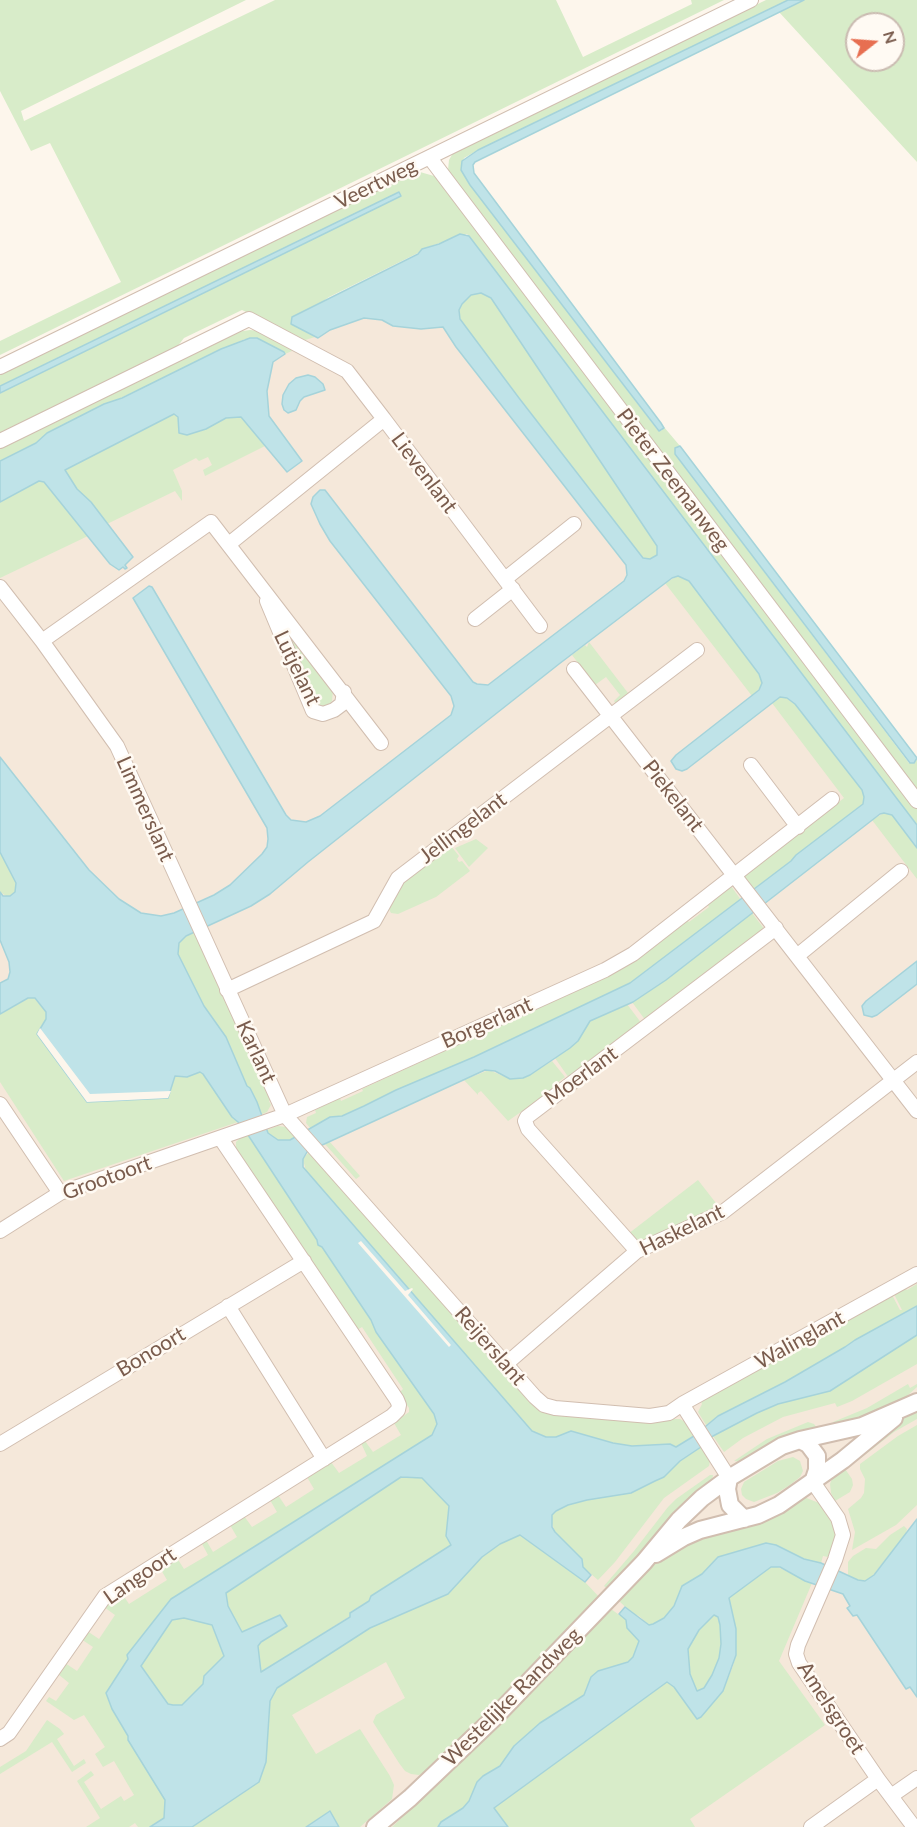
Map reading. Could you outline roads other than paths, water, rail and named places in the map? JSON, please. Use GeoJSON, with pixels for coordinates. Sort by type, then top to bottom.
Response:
{"type":"FeatureCollection","features":[{"type":"Feature","properties":{"kind":"street","name":"Veertweg"},"geometry":{"type":"LineString","coordinates":[[0,367],[751,0]]}},
{"type":"Feature","properties":{"kind":"street","name":"Pieter Zeemanweg"},"geometry":{"type":"LineString","coordinates":[[430,158],[917,801]]}},
{"type":"Feature","properties":{"kind":"street"},"geometry":{"type":"LineString","coordinates":[[0,441],[249,319],[347,371],[384,419]]}},
{"type":"Feature","properties":{"kind":"street","name":"Lievenlant"},"geometry":{"type":"LineString","coordinates":[[229,544],[384,419],[540,626]]}},
{"type":"Feature","properties":{"kind":"street","name":"Lutjelant"},"geometry":{"type":"LineString","coordinates":[[42,641],[211,522],[381,743]]}},
{"type":"Feature","properties":{"kind":"street"},"geometry":{"type":"LineString","coordinates":[[475,619],[574,524]]}},
{"type":"Feature","properties":{"kind":"street","name":"Limmerslant"},"geometry":{"type":"LineString","coordinates":[[0,587],[42,641],[117,746],[227,990]]}},
{"type":"Feature","properties":{"kind":"street","name":"Lutjelant"},"geometry":{"type":"LineString","coordinates":[[263,588],[313,711],[322,714],[334,710],[342,704],[344,692]]}},
{"type":"Feature","properties":{"kind":"street","name":"Jellingelant"},"geometry":{"type":"LineString","coordinates":[[227,990],[374,921],[398,878],[697,650]]}},
{"type":"Feature","properties":{"kind":"street"},"geometry":{"type":"LineString","coordinates":[[574,669],[611,716]]}},
{"type":"Feature","properties":{"kind":"street","name":"Piekelant"},"geometry":{"type":"LineString","coordinates":[[611,716],[737,878]]}},
{"type":"Feature","properties":{"kind":"street"},"geometry":{"type":"LineString","coordinates":[[751,765],[798,827]]}},
{"type":"Feature","properties":{"kind":"street"},"geometry":{"type":"LineString","coordinates":[[832,799],[737,878],[917,1111]]}},
{"type":"Feature","properties":{"kind":"street"},"geometry":{"type":"LineString","coordinates":[[797,956],[901,871]]}},
{"type":"Feature","properties":{"kind":"street","name":"Borgerlant"},"geometry":{"type":"LineString","coordinates":[[221,1138],[279,1117],[605,970],[633,954],[737,878]]}},
{"type":"Feature","properties":{"kind":"street","name":"Moerlant"},"geometry":{"type":"LineString","coordinates":[[637,1251],[528,1129],[525,1121],[527,1117],[772,923]]}},
{"type":"Feature","properties":{"kind":"street","name":"Karlant"},"geometry":{"type":"LineString","coordinates":[[227,990],[279,1117]]}},
{"type":"Feature","properties":{"kind":"street"},"geometry":{"type":"LineString","coordinates":[[893,1080],[917,1062]]}},
{"type":"Feature","properties":{"kind":"street","name":"Haskelant"},"geometry":{"type":"LineString","coordinates":[[506,1365],[637,1251],[723,1212],[893,1080]]}},
{"type":"Feature","properties":{"kind":"street"},"geometry":{"type":"LineString","coordinates":[[0,1104],[60,1193]]}},
{"type":"Feature","properties":{"kind":"street","name":"Reijerslant"},"geometry":{"type":"LineString","coordinates":[[279,1117],[298,1129],[321,1153],[506,1365],[544,1405],[555,1408],[650,1416],[669,1413],[682,1404]]}},
{"type":"Feature","properties":{"kind":"street","name":"Grootoort"},"geometry":{"type":"LineString","coordinates":[[0,1231],[60,1193],[221,1138]]}},
{"type":"Feature","properties":{"kind":"street","name":"Langoort"},"geometry":{"type":"LineString","coordinates":[[0,1739],[9,1733],[105,1596],[392,1416],[398,1410],[399,1405],[221,1138]]}},
{"type":"Feature","properties":{"kind":"street","name":"Bonoort"},"geometry":{"type":"LineString","coordinates":[[0,1444],[304,1261]]}},
{"type":"Feature","properties":{"kind":"street","name":"Walinglant"},"geometry":{"type":"LineString","coordinates":[[682,1404],[917,1274]]}},
{"type":"Feature","properties":{"kind":"street"},"geometry":{"type":"LineString","coordinates":[[228,1306],[324,1459]]}},
{"type":"Feature","properties":{"kind":"street"},"geometry":{"type":"LineString","coordinates":[[682,1404],[729,1478],[727,1489],[730,1505],[744,1519]]}},
{"type":"Feature","properties":{"kind":"street","name":"Westelijke Randweg"},"geometry":{"type":"LineString","coordinates":[[375,1827],[461,1750],[609,1599],[689,1510],[729,1478],[774,1450],[800,1440],[861,1426],[911,1405]]}},
{"type":"Feature","properties":{"kind":"street","name":"Westelijke Randweg"},"geometry":{"type":"LineString","coordinates":[[644,1562],[684,1537],[700,1530],[744,1519],[780,1505],[911,1405]]}},
{"type":"Feature","properties":{"kind":"street"},"geometry":{"type":"LineString","coordinates":[[800,1440],[808,1444],[817,1456],[818,1470],[813,1482]]}},
{"type":"Feature","properties":{"kind":"street","name":"Amelsgroet"},"geometry":{"type":"LineString","coordinates":[[813,1482],[841,1524],[843,1535],[835,1560],[796,1653],[799,1663],[878,1779],[914,1827]]}},
{"type":"Feature","properties":{"kind":"street"},"geometry":{"type":"LineString","coordinates":[[891,1796],[917,1778]]}},
{"type":"Feature","properties":{"kind":"street"},"geometry":{"type":"LineString","coordinates":[[811,1827],[878,1779]]}},
{"type":"Feature","properties":{"kind":"water"},"geometry":{"type":"Polygon","coordinates":[[[788,0],[804,0],[473,165],[474,173],[661,423],[664,428],[659,431],[470,185],[461,170],[462,161],[478,150],[788,0]]]}},
{"type":"Feature","properties":{"kind":"water"},"geometry":{"type":"Polygon","coordinates":[[[399,192],[401,196],[0,393],[0,386],[399,192]]]}},
{"type":"Feature","properties":{"kind":"water"},"geometry":{"type":"Polygon","coordinates":[[[460,234],[469,236],[917,825],[917,848],[892,815],[880,814],[666,980],[633,1002],[590,1021],[578,1041],[530,1075],[510,1079],[495,1071],[485,1070],[307,1152],[303,1159],[303,1167],[532,1431],[546,1437],[556,1437],[571,1431],[632,1446],[670,1444],[676,1447],[694,1436],[718,1416],[785,1382],[917,1306],[917,1335],[830,1391],[778,1404],[713,1436],[680,1461],[664,1477],[631,1493],[587,1500],[556,1511],[552,1515],[552,1527],[582,1559],[583,1567],[591,1575],[585,1582],[520,1535],[500,1544],[482,1557],[448,1594],[370,1628],[277,1688],[270,1701],[266,1762],[259,1782],[192,1827],[150,1827],[164,1818],[165,1800],[128,1740],[106,1693],[128,1659],[127,1655],[171,1599],[432,1435],[437,1424],[434,1414],[376,1332],[371,1320],[322,1247],[318,1245],[317,1240],[248,1135],[232,1117],[203,1074],[200,1072],[187,1077],[175,1076],[168,1098],[87,1102],[37,1034],[46,1019],[46,1012],[35,998],[28,998],[0,1014],[0,983],[8,979],[10,972],[9,962],[0,940],[0,892],[3,896],[10,896],[15,892],[16,883],[0,852],[0,757],[89,870],[119,899],[141,913],[161,916],[174,913],[230,885],[262,854],[267,847],[268,839],[267,828],[133,598],[149,586],[152,587],[286,815],[291,820],[306,822],[320,816],[451,715],[454,706],[451,696],[330,541],[311,504],[313,497],[320,490],[325,490],[473,682],[477,684],[488,685],[624,581],[627,575],[626,565],[456,347],[443,327],[421,329],[393,326],[382,320],[364,318],[330,330],[318,338],[291,324],[292,317],[418,254],[422,249],[460,234]],[[481,293],[471,295],[459,310],[460,319],[643,558],[650,559],[657,555],[657,546],[491,298],[481,293]],[[678,576],[672,578],[559,664],[270,894],[251,906],[186,936],[179,943],[178,954],[204,1006],[226,1037],[247,1086],[257,1102],[268,1133],[278,1140],[290,1140],[330,1117],[342,1116],[630,983],[863,804],[862,790],[795,704],[787,698],[780,697],[687,769],[682,771],[676,769],[671,761],[676,755],[759,690],[762,683],[759,674],[689,581],[678,576]],[[401,1477],[226,1593],[228,1606],[242,1632],[280,1615],[287,1626],[258,1646],[261,1672],[350,1617],[350,1613],[369,1601],[371,1596],[451,1545],[446,1536],[449,1506],[422,1478],[401,1477]],[[184,1618],[172,1620],[141,1666],[168,1704],[182,1705],[203,1684],[204,1676],[224,1656],[212,1625],[184,1618]]]}},
{"type":"Feature","properties":{"kind":"water"},"geometry":{"type":"Polygon","coordinates":[[[250,338],[257,338],[285,354],[273,362],[267,391],[269,416],[302,461],[287,472],[241,417],[226,418],[206,429],[187,435],[179,433],[178,417],[174,414],[65,470],[77,489],[91,502],[133,557],[125,565],[127,568],[123,567],[119,570],[110,564],[44,482],[39,481],[0,502],[0,461],[36,443],[47,433],[104,404],[122,398],[221,349],[250,338]]]}},
{"type":"Feature","properties":{"kind":"water"},"geometry":{"type":"Polygon","coordinates":[[[308,375],[315,377],[323,384],[325,390],[304,397],[296,410],[288,413],[282,404],[283,395],[289,384],[296,378],[308,375]]]}},
{"type":"Feature","properties":{"kind":"water"},"geometry":{"type":"Polygon","coordinates":[[[680,446],[917,758],[914,763],[910,763],[675,454],[675,448],[680,446]]]}},
{"type":"Feature","properties":{"kind":"water"},"geometry":{"type":"Polygon","coordinates":[[[917,961],[917,984],[877,1015],[872,1017],[864,1015],[862,1006],[866,1001],[917,961]]]}},
{"type":"Feature","properties":{"kind":"water"},"geometry":{"type":"Polygon","coordinates":[[[917,1519],[917,1697],[910,1687],[906,1689],[857,1615],[853,1616],[847,1608],[850,1606],[843,1594],[805,1581],[780,1567],[771,1567],[729,1598],[736,1629],[736,1655],[723,1691],[701,1717],[697,1719],[674,1687],[667,1682],[494,1808],[508,1827],[438,1827],[441,1822],[463,1808],[469,1801],[477,1782],[500,1766],[514,1746],[540,1723],[584,1695],[591,1677],[598,1671],[628,1662],[633,1657],[639,1641],[627,1628],[626,1620],[619,1614],[625,1607],[649,1625],[653,1624],[664,1618],[674,1606],[682,1586],[702,1574],[718,1557],[766,1543],[776,1545],[804,1559],[821,1563],[858,1580],[865,1581],[874,1575],[917,1519]],[[714,1615],[699,1630],[688,1649],[690,1674],[697,1691],[704,1688],[719,1658],[721,1644],[718,1617],[714,1615]]]}},
{"type":"Feature","properties":{"kind":"water"},"geometry":{"type":"Polygon","coordinates":[[[330,1811],[339,1827],[306,1827],[330,1811]]]}}]}
